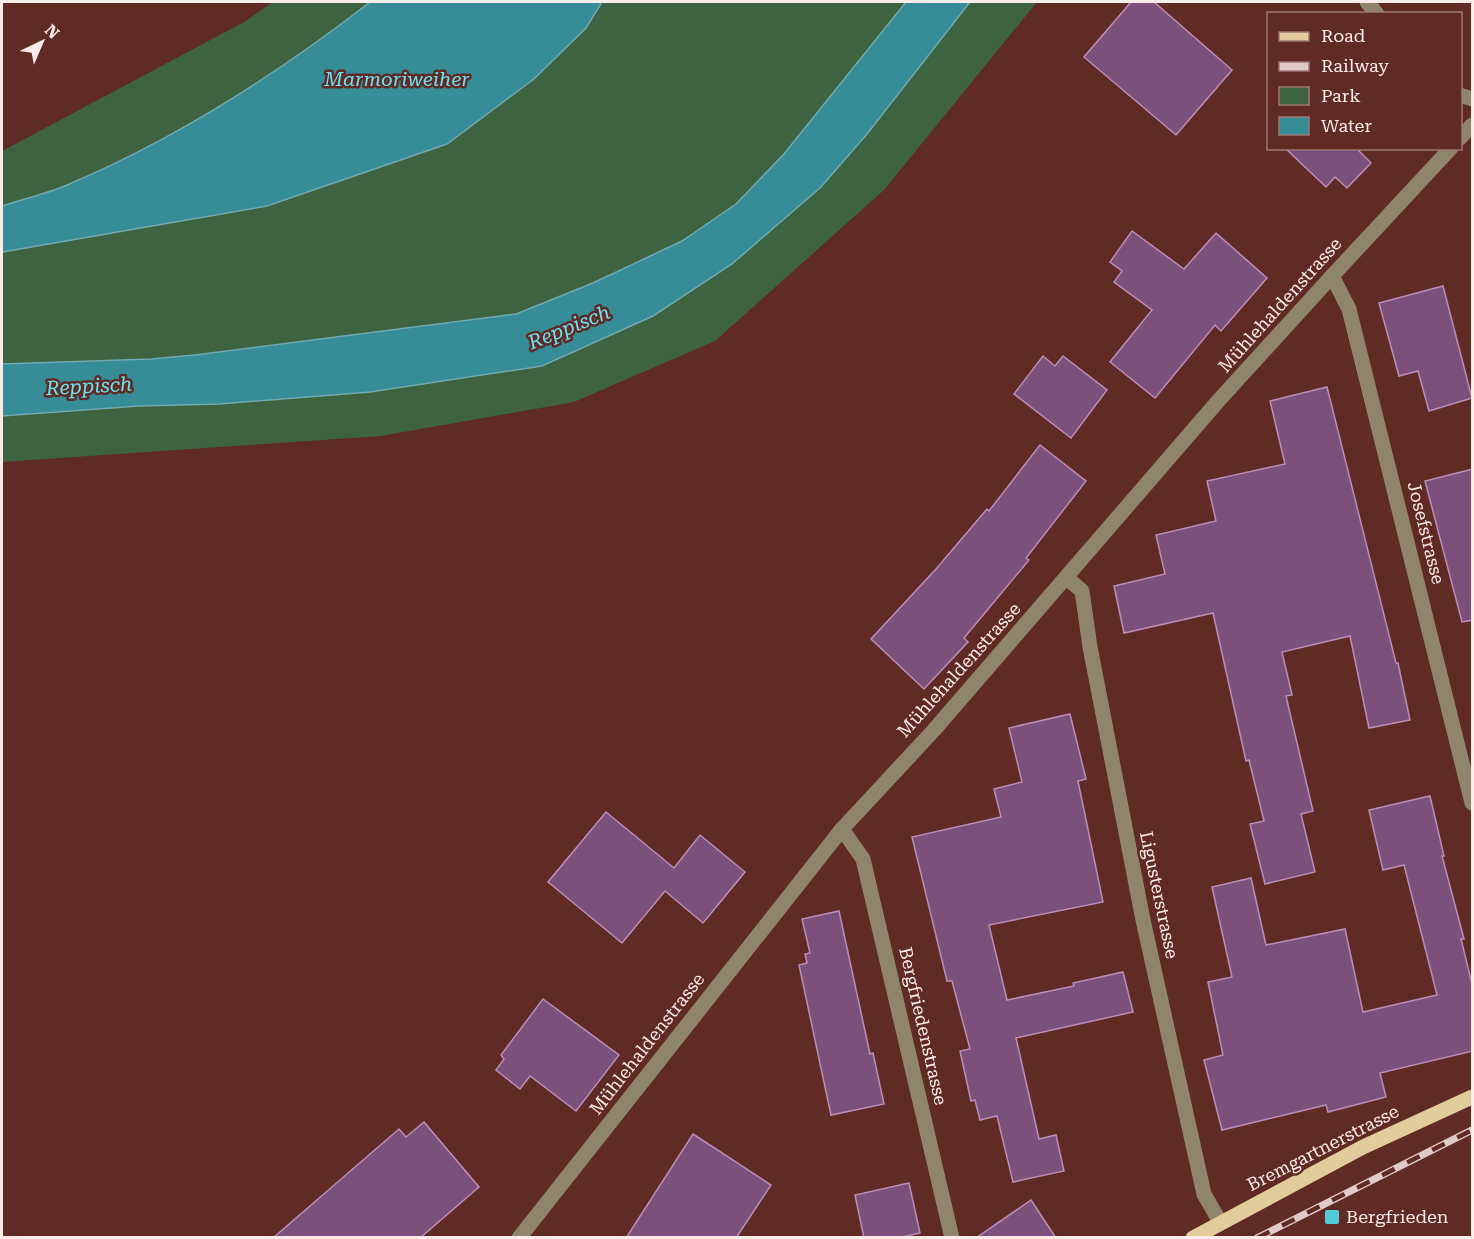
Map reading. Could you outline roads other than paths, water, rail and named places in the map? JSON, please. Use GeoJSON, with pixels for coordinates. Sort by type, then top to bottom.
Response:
{"type":"FeatureCollection","features":[{"type":"Feature","properties":{"kind":"main road","name":"Bremgartnerstrasse"},"geometry":{"type":"LineString","coordinates":[[1193,1238],[1364,1148],[1473,1097]]}},
{"type":"Feature","properties":{"kind":"street"},"geometry":{"type":"LineString","coordinates":[[1462,137],[1473,125]]}},
{"type":"Feature","properties":{"kind":"street","name":"Mühlehaldenstrasse"},"geometry":{"type":"LineString","coordinates":[[519,1238],[842,829],[934,730],[1219,400],[1449,150]]}},
{"type":"Feature","properties":{"kind":"street","name":"Josefstrasse"},"geometry":{"type":"LineString","coordinates":[[1332,276],[1349,309],[1473,803]]}},
{"type":"Feature","properties":{"kind":"street","name":"Ligusterstrasse"},"geometry":{"type":"LineString","coordinates":[[1067,578],[1082,591],[1090,647],[1143,920],[1204,1194],[1220,1222]]}},
{"type":"Feature","properties":{"kind":"street","name":"Bergfriedenstrasse"},"geometry":{"type":"LineString","coordinates":[[842,829],[863,859],[952,1238]]}},
{"type":"Feature","properties":{"kind":"water","name":"Marmoriweiher"},"geometry":{"type":"Polygon","coordinates":[[[370,2],[602,2],[586,28],[534,79],[447,144],[267,206],[2,252],[2,206],[67,185],[186,126],[262,80],[370,2]]]}},
{"type":"Feature","properties":{"kind":"water","name":"Reppisch"},"geometry":{"type":"Polygon","coordinates":[[[906,2],[970,2],[867,134],[821,187],[732,264],[653,316],[542,366],[370,392],[219,404],[139,406],[2,416],[2,364],[151,359],[195,355],[516,314],[593,283],[682,241],[736,204],[784,154],[906,2]]]}},
{"type":"Feature","properties":{"kind":"railway"},"geometry":{"type":"LineString","coordinates":[[1257,1238],[1472,1130]]}},
{"type":"Feature","properties":{"kind":"place","name":"Bergfrieden"},"geometry":{"type":"Point","coordinates":[1332,1217]}}]}
